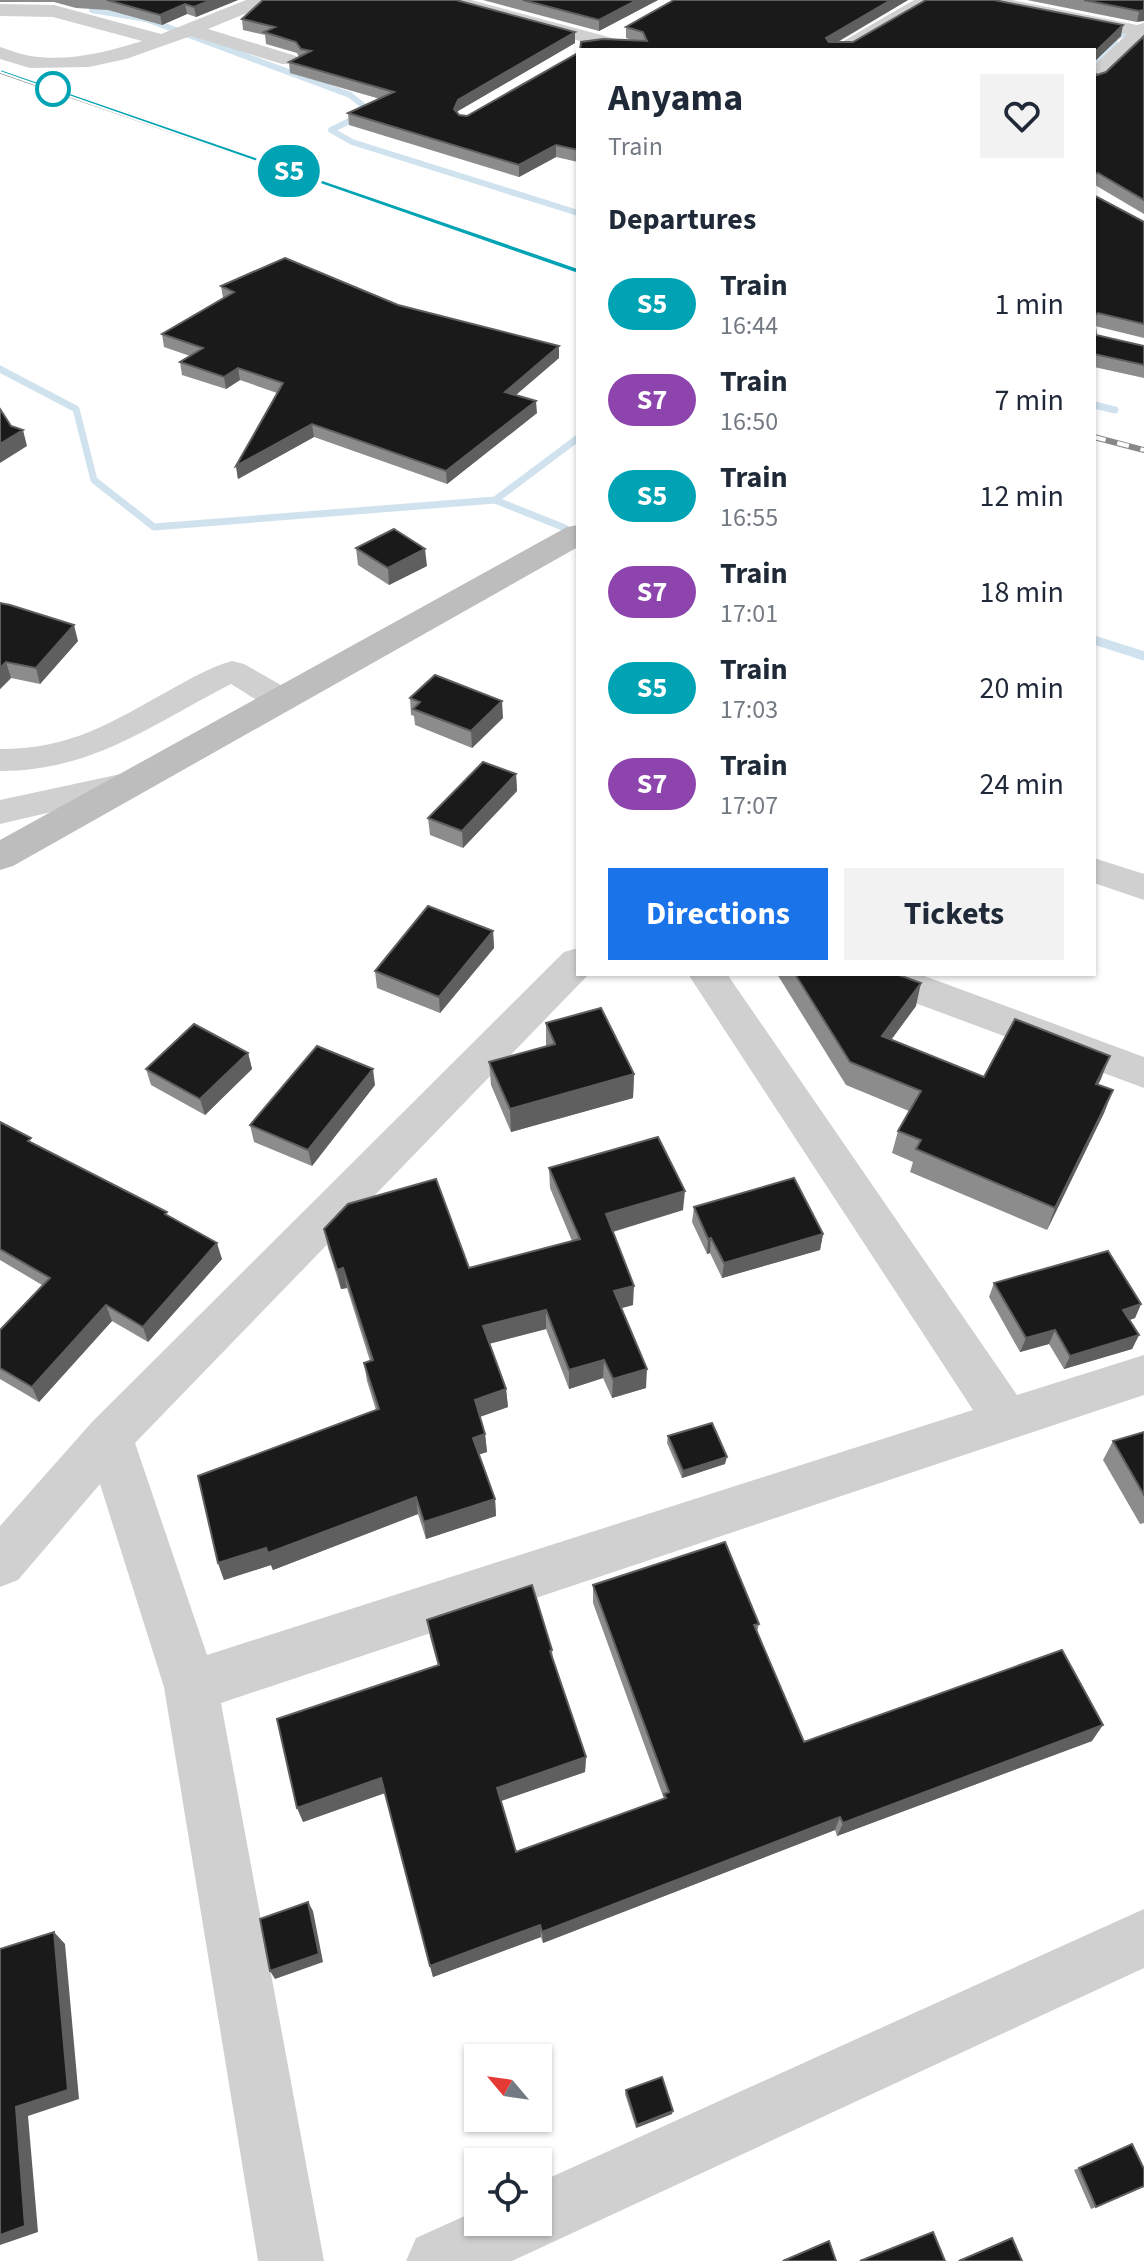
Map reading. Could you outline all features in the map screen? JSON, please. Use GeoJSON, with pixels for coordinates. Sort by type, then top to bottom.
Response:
{"type":"FeatureCollection","features":[{"type":"Feature","properties":{"kind":"street"},"geometry":{"type":"LineString","coordinates":[[0,53],[27,62],[61,64],[111,56],[262,0]]}},
{"type":"Feature","properties":{"kind":"street"},"geometry":{"type":"LineString","coordinates":[[450,0],[591,46],[613,48]]}},
{"type":"Feature","properties":{"kind":"street"},"geometry":{"type":"LineString","coordinates":[[842,48],[928,0]]}},
{"type":"Feature","properties":{"kind":"street"},"geometry":{"type":"LineString","coordinates":[[983,0],[1143,30]]}},
{"type":"Feature","properties":{"kind":"street"},"geometry":{"type":"LineString","coordinates":[[0,10],[54,11],[160,40]]}},
{"type":"Feature","properties":{"kind":"street"},"geometry":{"type":"LineString","coordinates":[[591,46],[625,28]]}},
{"type":"Feature","properties":{"kind":"street"},"geometry":{"type":"LineString","coordinates":[[187,29],[289,60]]}},
{"type":"Feature","properties":{"kind":"street"},"geometry":{"type":"LineString","coordinates":[[1096,75],[1143,30]]}},
{"type":"Feature","properties":{"kind":"street"},"geometry":{"type":"LineString","coordinates":[[0,857],[576,535]]}},
{"type":"Feature","properties":{"kind":"street"},"geometry":{"type":"LineString","coordinates":[[0,760],[24,762],[131,729],[207,682],[232,671],[283,700]]}},
{"type":"Feature","properties":{"kind":"street"},"geometry":{"type":"LineString","coordinates":[[0,812],[130,783]]}},
{"type":"Feature","properties":{"kind":"street"},"geometry":{"type":"LineString","coordinates":[[1096,871],[1144,887]]}},
{"type":"Feature","properties":{"kind":"street"},"geometry":{"type":"LineString","coordinates":[[0,1563],[109,1437],[576,964]]}},
{"type":"Feature","properties":{"kind":"street"},"geometry":{"type":"LineString","coordinates":[[708,976],[1007,1421]]}},
{"type":"Feature","properties":{"kind":"street"},"geometry":{"type":"LineString","coordinates":[[883,976],[1144,1073]]}},
{"type":"Feature","properties":{"kind":"street"},"geometry":{"type":"LineString","coordinates":[[191,1687],[1144,1375]]}},
{"type":"Feature","properties":{"kind":"street"},"geometry":{"type":"LineString","coordinates":[[109,1437],[191,1687],[291,2261]]}},
{"type":"Feature","properties":{"kind":"street"},"geometry":{"type":"LineString","coordinates":[[552,2210],[1144,1938]]}},
{"type":"Feature","properties":{"kind":"street"},"geometry":{"type":"LineString","coordinates":[[439,2261],[493,2236]]}},
{"type":"Feature","properties":{"kind":"building"},"geometry":{"type":"Polygon","coordinates":[[[107,0],[211,0],[194,7],[185,4],[160,15],[107,0]]]}},
{"type":"Feature","properties":{"kind":"building"},"geometry":{"type":"Polygon","coordinates":[[[263,0],[456,0],[575,32],[458,100],[454,109],[459,115],[467,116],[576,54],[576,150],[556,145],[519,165],[348,113],[394,92],[289,62],[311,51],[301,49],[296,42],[264,32],[275,27],[242,19],[263,0]]]}},
{"type":"Feature","properties":{"kind":"building"},"geometry":{"type":"Polygon","coordinates":[[[523,0],[637,0],[599,20],[523,0]]]}},
{"type":"Feature","properties":{"kind":"building"},"geometry":{"type":"Polygon","coordinates":[[[674,0],[891,0],[826,38],[829,42],[853,42],[926,0],[994,0],[1123,25],[1096,51],[1096,48],[580,48],[581,42],[603,39],[647,41],[643,32],[626,27],[674,0]]]}},
{"type":"Feature","properties":{"kind":"building"},"geometry":{"type":"Polygon","coordinates":[[[1084,0],[1144,0],[1144,10],[1139,11],[1084,0]]]}},
{"type":"Feature","properties":{"kind":"building"},"geometry":{"type":"Polygon","coordinates":[[[1144,36],[1144,200],[1098,173],[1096,74],[1106,72],[1144,36]]]}},
{"type":"Feature","properties":{"kind":"building"},"geometry":{"type":"Polygon","coordinates":[[[1096,197],[1144,222],[1144,324],[1096,314],[1096,197]]]}},
{"type":"Feature","properties":{"kind":"building"},"geometry":{"type":"Polygon","coordinates":[[[285,258],[398,305],[559,346],[505,392],[536,401],[446,471],[312,424],[236,466],[283,383],[238,368],[224,377],[180,362],[203,348],[162,334],[234,292],[221,286],[285,258]]]}},
{"type":"Feature","properties":{"kind":"building"},"geometry":{"type":"Polygon","coordinates":[[[1096,335],[1144,346],[1144,365],[1096,354],[1096,335]]]}},
{"type":"Feature","properties":{"kind":"building"},"geometry":{"type":"Polygon","coordinates":[[[0,409],[11,426],[23,430],[0,444],[0,409]]]}},
{"type":"Feature","properties":{"kind":"building"},"geometry":{"type":"Polygon","coordinates":[[[394,529],[425,549],[388,568],[356,548],[394,529]]]}},
{"type":"Feature","properties":{"kind":"building"},"geometry":{"type":"Polygon","coordinates":[[[0,603],[74,625],[36,668],[6,662],[0,668],[0,603]]]}},
{"type":"Feature","properties":{"kind":"building"},"geometry":{"type":"Polygon","coordinates":[[[435,675],[502,701],[471,731],[413,709],[420,702],[410,698],[435,675]]]}},
{"type":"Feature","properties":{"kind":"building"},"geometry":{"type":"Polygon","coordinates":[[[483,762],[516,774],[462,831],[428,818],[483,762]]]}},
{"type":"Feature","properties":{"kind":"building"},"geometry":{"type":"Polygon","coordinates":[[[428,906],[493,931],[439,997],[375,971],[428,906]]]}},
{"type":"Feature","properties":{"kind":"building"},"geometry":{"type":"Polygon","coordinates":[[[796,976],[902,976],[921,983],[882,1036],[984,1077],[1015,1019],[1110,1056],[1096,1084],[1113,1090],[1055,1208],[916,1149],[921,1140],[898,1131],[921,1091],[850,1062],[796,976]]]}},
{"type":"Feature","properties":{"kind":"building"},"geometry":{"type":"Polygon","coordinates":[[[601,1008],[634,1074],[510,1109],[489,1062],[555,1044],[546,1023],[601,1008]]]}},
{"type":"Feature","properties":{"kind":"building"},"geometry":{"type":"Polygon","coordinates":[[[194,1024],[248,1053],[200,1099],[146,1069],[194,1024]]]}},
{"type":"Feature","properties":{"kind":"building"},"geometry":{"type":"Polygon","coordinates":[[[317,1046],[373,1069],[308,1150],[250,1125],[317,1046]]]}},
{"type":"Feature","properties":{"kind":"building"},"geometry":{"type":"Polygon","coordinates":[[[0,1122],[31,1138],[28,1141],[167,1212],[165,1214],[217,1243],[143,1327],[106,1305],[32,1387],[0,1368],[0,1330],[50,1278],[0,1249],[0,1122]]]}},
{"type":"Feature","properties":{"kind":"building"},"geometry":{"type":"Polygon","coordinates":[[[658,1137],[685,1191],[606,1214],[634,1286],[614,1291],[647,1369],[613,1379],[604,1360],[569,1370],[546,1310],[483,1326],[506,1389],[475,1400],[485,1434],[473,1438],[495,1499],[424,1522],[416,1497],[268,1553],[266,1548],[218,1563],[198,1476],[379,1409],[364,1363],[373,1360],[343,1268],[337,1270],[324,1229],[348,1204],[436,1179],[469,1268],[580,1239],[549,1168],[658,1137]]]}},
{"type":"Feature","properties":{"kind":"building"},"geometry":{"type":"Polygon","coordinates":[[[794,1178],[823,1234],[724,1263],[711,1238],[708,1239],[694,1207],[794,1178]]]}},
{"type":"Feature","properties":{"kind":"building"},"geometry":{"type":"Polygon","coordinates":[[[1108,1251],[1141,1304],[1123,1310],[1139,1335],[1070,1356],[1055,1330],[1026,1338],[994,1283],[1108,1251]]]}},
{"type":"Feature","properties":{"kind":"building"},"geometry":{"type":"Polygon","coordinates":[[[712,1423],[727,1457],[683,1471],[668,1436],[712,1423]]]}},
{"type":"Feature","properties":{"kind":"building"},"geometry":{"type":"Polygon","coordinates":[[[1144,1432],[1144,1495],[1113,1441],[1144,1432]]]}},
{"type":"Feature","properties":{"kind":"building"},"geometry":{"type":"Polygon","coordinates":[[[725,1542],[759,1624],[754,1625],[804,1742],[1062,1650],[1103,1725],[843,1823],[840,1817],[542,1932],[540,1925],[430,1966],[381,1778],[297,1808],[277,1719],[439,1665],[427,1620],[532,1585],[550,1651],[586,1757],[497,1788],[516,1852],[666,1798],[664,1794],[669,1792],[593,1585],[725,1542]]]}},
{"type":"Feature","properties":{"kind":"building"},"geometry":{"type":"Polygon","coordinates":[[[308,1902],[319,1954],[270,1971],[260,1919],[308,1902]]]}},
{"type":"Feature","properties":{"kind":"building"},"geometry":{"type":"Polygon","coordinates":[[[54,1932],[68,2090],[16,2107],[25,2226],[0,2235],[0,1949],[54,1932]]]}},
{"type":"Feature","properties":{"kind":"building"},"geometry":{"type":"Polygon","coordinates":[[[662,2077],[673,2111],[637,2125],[626,2090],[662,2077]]]}},
{"type":"Feature","properties":{"kind":"building"},"geometry":{"type":"Polygon","coordinates":[[[1132,2144],[1144,2169],[1144,2186],[1096,2207],[1079,2168],[1132,2144]]]}},
{"type":"Feature","properties":{"kind":"building"},"geometry":{"type":"Polygon","coordinates":[[[933,2232],[945,2261],[860,2261],[933,2232]]]}},
{"type":"Feature","properties":{"kind":"building"},"geometry":{"type":"Polygon","coordinates":[[[1012,2238],[1022,2261],[959,2261],[1012,2238]]]}},
{"type":"Feature","properties":{"kind":"building"},"geometry":{"type":"Polygon","coordinates":[[[829,2241],[836,2261],[783,2261],[829,2241]]]}},
{"type":"Feature","properties":{"kind":"waterway"},"geometry":{"type":"LineString","coordinates":[[92,10],[146,19],[350,95],[370,111],[331,130],[352,142],[576,212]]}},
{"type":"Feature","properties":{"kind":"waterway"},"geometry":{"type":"LineString","coordinates":[[1096,65],[1113,48],[1116,37],[1144,26]]}},
{"type":"Feature","properties":{"kind":"waterway"},"geometry":{"type":"LineString","coordinates":[[0,369],[76,409],[94,480],[154,527],[495,500]]}},
{"type":"Feature","properties":{"kind":"waterway"},"geometry":{"type":"LineString","coordinates":[[1096,405],[1115,410]]}},
{"type":"Feature","properties":{"kind":"waterway"},"geometry":{"type":"LineString","coordinates":[[495,500],[576,439]]}},
{"type":"Feature","properties":{"kind":"waterway"},"geometry":{"type":"LineString","coordinates":[[495,500],[565,528]]}},
{"type":"Feature","properties":{"kind":"waterway"},"geometry":{"type":"LineString","coordinates":[[1096,641],[1144,656]]}},
{"type":"Feature","properties":{"kind":"railway"},"geometry":{"type":"LineString","coordinates":[[0,71],[545,259]]}},
{"type":"Feature","properties":{"kind":"railway"},"geometry":{"type":"LineString","coordinates":[[539,257],[576,270]]}},
{"type":"Feature","properties":{"kind":"railway"},"geometry":{"type":"LineString","coordinates":[[1096,438],[1144,450]]}},
{"type":"Feature","properties":{"kind":"train","name":"S5"},"geometry":{"type":"LineString","coordinates":[[0,71],[576,270]]}}]}
